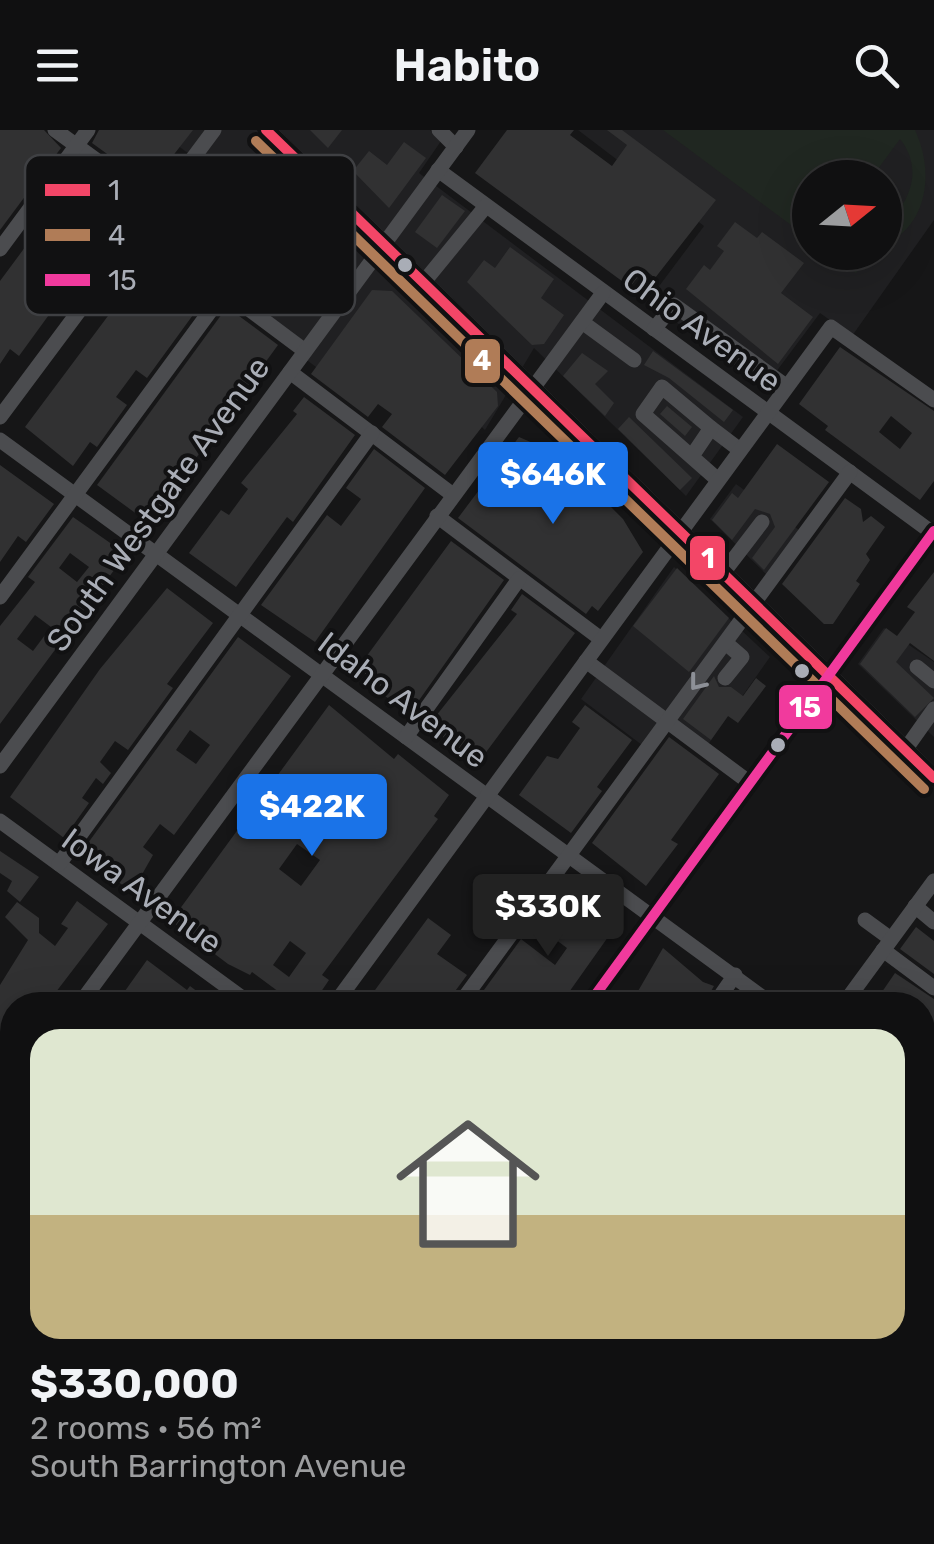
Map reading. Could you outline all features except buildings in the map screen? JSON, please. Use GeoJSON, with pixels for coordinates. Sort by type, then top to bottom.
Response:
{"type":"FeatureCollection","features":[{"type":"Feature","properties":{"kind":"main road"},"geometry":{"type":"LineString","coordinates":[[266,130],[292,155]]}},
{"type":"Feature","properties":{"kind":"main road"},"geometry":{"type":"LineString","coordinates":[[355,216],[934,778]]}},
{"type":"Feature","properties":{"kind":"street"},"geometry":{"type":"LineString","coordinates":[[56,130],[90,155]]}},
{"type":"Feature","properties":{"kind":"street"},"geometry":{"type":"LineString","coordinates":[[69,155],[88,130]]}},
{"type":"Feature","properties":{"kind":"street"},"geometry":{"type":"LineString","coordinates":[[195,155],[214,130]]}},
{"type":"Feature","properties":{"kind":"street"},"geometry":{"type":"LineString","coordinates":[[439,130],[456,146]]}},
{"type":"Feature","properties":{"kind":"street","name":"South Westgate Avenue"},"geometry":{"type":"LineString","coordinates":[[355,283],[468,130]]}},
{"type":"Feature","properties":{"kind":"street","name":"Ohio Avenue"},"geometry":{"type":"LineString","coordinates":[[438,170],[934,532]]}},
{"type":"Feature","properties":{"kind":"street"},"geometry":{"type":"LineString","coordinates":[[423,283],[486,206]]}},
{"type":"Feature","properties":{"kind":"street"},"geometry":{"type":"LineString","coordinates":[[0,250],[25,215]]}},
{"type":"Feature","properties":{"kind":"street"},"geometry":{"type":"LineString","coordinates":[[89,992],[603,293]]}},
{"type":"Feature","properties":{"kind":"street"},"geometry":{"type":"LineString","coordinates":[[654,329],[674,305],[786,386]]}},
{"type":"Feature","properties":{"kind":"street"},"geometry":{"type":"LineString","coordinates":[[0,417],[76,315]]}},
{"type":"Feature","properties":{"kind":"street"},"geometry":{"type":"LineString","coordinates":[[0,597],[207,315]]}},
{"type":"Feature","properties":{"kind":"street"},"geometry":{"type":"LineString","coordinates":[[256,315],[304,352]]}},
{"type":"Feature","properties":{"kind":"street","name":"South Westgate Avenue"},"geometry":{"type":"LineString","coordinates":[[0,766],[331,315]]}},
{"type":"Feature","properties":{"kind":"street"},"geometry":{"type":"LineString","coordinates":[[582,322],[634,360]]}},
{"type":"Feature","properties":{"kind":"street"},"geometry":{"type":"LineString","coordinates":[[344,992],[831,326],[934,400]]}},
{"type":"Feature","properties":{"kind":"street"},"geometry":{"type":"LineString","coordinates":[[290,372],[453,495]]}},
{"type":"Feature","properties":{"kind":"street"},"geometry":{"type":"LineString","coordinates":[[718,480],[643,414],[662,387],[740,450]]}},
{"type":"Feature","properties":{"kind":"street"},"geometry":{"type":"LineString","coordinates":[[692,456],[712,428]]}},
{"type":"Feature","properties":{"kind":"street"},"geometry":{"type":"LineString","coordinates":[[59,864],[372,433]]}},
{"type":"Feature","properties":{"kind":"street","name":"Idaho Avenue"},"geometry":{"type":"LineString","coordinates":[[0,440],[487,796],[537,841],[570,855],[756,992]]}},
{"type":"Feature","properties":{"kind":"street"},"geometry":{"type":"LineString","coordinates":[[469,992],[756,606],[850,472]]}},
{"type":"Feature","properties":{"kind":"street"},"geometry":{"type":"LineString","coordinates":[[437,516],[602,640]]}},
{"type":"Feature","properties":{"kind":"street"},"geometry":{"type":"LineString","coordinates":[[723,574],[762,522]]}},
{"type":"Feature","properties":{"kind":"street"},"geometry":{"type":"LineString","coordinates":[[597,992],[934,532]]}},
{"type":"Feature","properties":{"kind":"street"},"geometry":{"type":"LineString","coordinates":[[406,737],[520,579]]}},
{"type":"Feature","properties":{"kind":"street"},"geometry":{"type":"LineString","coordinates":[[725,678],[742,656],[727,644]]}},
{"type":"Feature","properties":{"kind":"street"},"geometry":{"type":"LineString","coordinates":[[586,660],[750,783]]}},
{"type":"Feature","properties":{"kind":"street"},"geometry":{"type":"LineString","coordinates":[[916,666],[934,681]]}},
{"type":"Feature","properties":{"kind":"street"},"geometry":{"type":"LineString","coordinates":[[906,750],[934,709]]}},
{"type":"Feature","properties":{"kind":"street","name":"Iowa Avenue"},"geometry":{"type":"LineString","coordinates":[[0,821],[234,992]]}},
{"type":"Feature","properties":{"kind":"street"},"geometry":{"type":"LineString","coordinates":[[852,992],[934,880]]}},
{"type":"Feature","properties":{"kind":"street"},"geometry":{"type":"LineString","coordinates":[[915,906],[934,922]]}},
{"type":"Feature","properties":{"kind":"street"},"geometry":{"type":"LineString","coordinates":[[865,920],[934,988]]}},
{"type":"Feature","properties":{"kind":"street"},"geometry":{"type":"LineString","coordinates":[[723,992],[735,976]]}},
{"type":"Feature","properties":{"kind":"shaded area"},"geometry":{"type":"Polygon","coordinates":[[[157,130],[430,130],[441,141],[419,173],[743,417],[686,496],[534,348],[485,430],[412,363],[373,409],[251,315],[355,315],[355,155],[190,155],[157,130]]]}},
{"type":"Feature","properties":{"kind":"shaded area"},"geometry":{"type":"Polygon","coordinates":[[[578,130],[934,130],[934,220],[902,265],[902,160],[792,160],[792,270],[899,270],[852,336],[820,313],[764,388],[648,301],[704,226],[578,130]]]}},
{"type":"Feature","properties":{"kind":"shaded area"},"geometry":{"type":"Polygon","coordinates":[[[663,130],[915,130],[925,162],[924,195],[911,224],[902,233],[902,204],[912,174],[907,150],[900,139],[885,160],[792,160],[792,226],[663,130]]]}},
{"type":"Feature","properties":{"kind":"shaded area"},"geometry":{"type":"Polygon","coordinates":[[[736,484],[803,533],[770,578],[710,519],[736,484]]]}},
{"type":"Feature","properties":{"kind":"shaded area"},"geometry":{"type":"Polygon","coordinates":[[[674,567],[770,657],[707,746],[667,715],[642,745],[581,699],[674,567]]]}},
{"type":"Feature","properties":{"kind":"shaded area"},"geometry":{"type":"Polygon","coordinates":[[[884,628],[934,662],[934,737],[858,664],[884,628]]]}},
{"type":"Feature","properties":{"kind":"transit line","name":"1"},"geometry":{"type":"LineString","coordinates":[[266,130],[292,155]]}},
{"type":"Feature","properties":{"kind":"transit line","name":"4"},"geometry":{"type":"LineString","coordinates":[[256,141],[270,155]]}},
{"type":"Feature","properties":{"kind":"transit line","name":"1"},"geometry":{"type":"LineString","coordinates":[[355,216],[934,778]]}},
{"type":"Feature","properties":{"kind":"transit line","name":"4"},"geometry":{"type":"LineString","coordinates":[[355,237],[924,789]]}},
{"type":"Feature","properties":{"kind":"transit line","name":"15"},"geometry":{"type":"LineString","coordinates":[[597,992],[934,531]]}}]}
